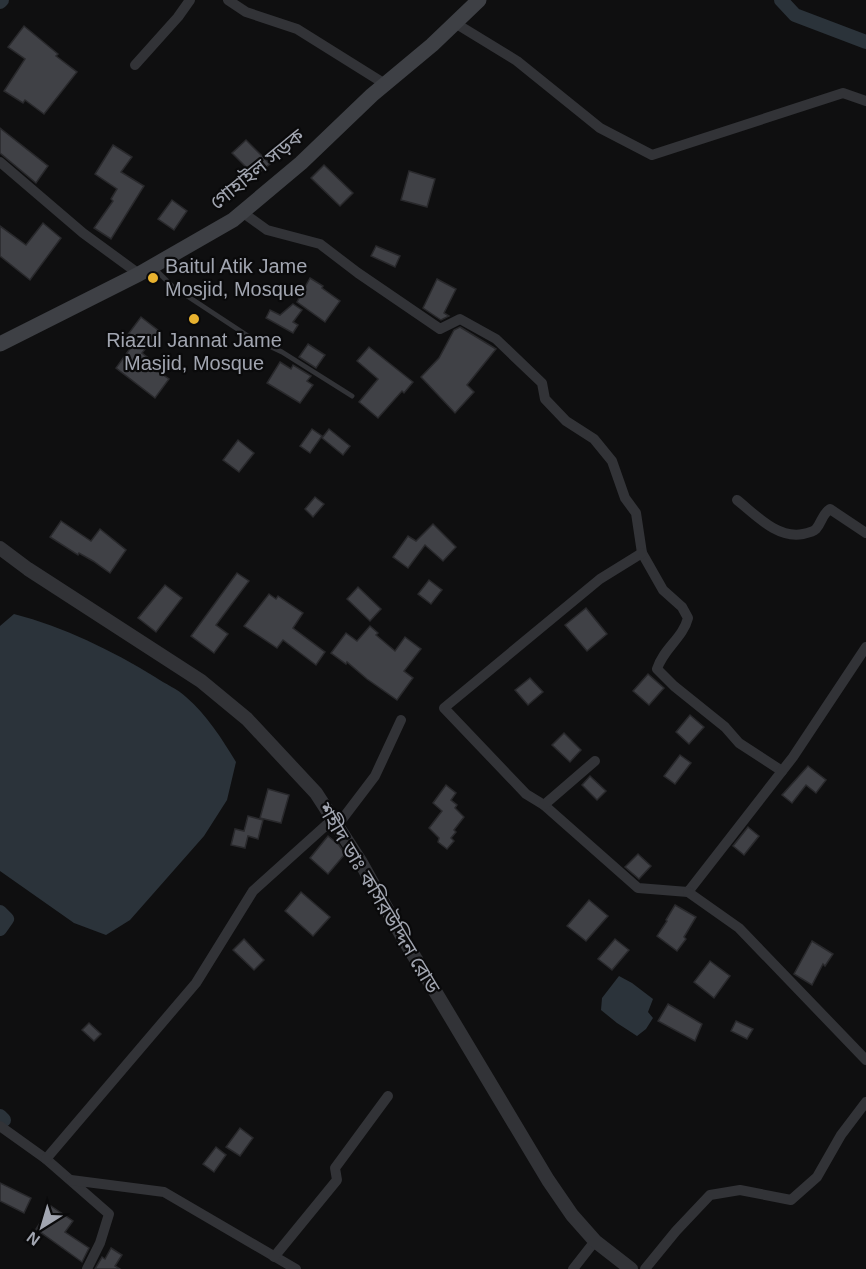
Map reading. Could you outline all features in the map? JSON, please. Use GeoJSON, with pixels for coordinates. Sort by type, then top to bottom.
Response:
{"type":"FeatureCollection","features":[{"type":"Feature","properties":{"kind":"main road","name":"গোহাইল সড়ক"},"geometry":{"type":"LineString","coordinates":[[0,344],[145,270],[233,220],[301,163],[479,0]]}},
{"type":"Feature","properties":{"kind":"street"},"geometry":{"type":"LineString","coordinates":[[135,65],[178,17],[190,0]]}},
{"type":"Feature","properties":{"kind":"street"},"geometry":{"type":"LineString","coordinates":[[228,0],[246,12],[297,29],[385,84]]}},
{"type":"Feature","properties":{"kind":"street"},"geometry":{"type":"LineString","coordinates":[[455,23],[517,61],[600,128],[652,155],[843,93],[866,101]]}},
{"type":"Feature","properties":{"kind":"street"},"geometry":{"type":"LineString","coordinates":[[0,162],[83,233],[145,270]]}},
{"type":"Feature","properties":{"kind":"street"},"geometry":{"type":"LineString","coordinates":[[243,212],[267,230],[320,244],[440,329],[460,320],[496,339],[542,383],[545,399],[566,421],[594,439],[612,461],[626,498],[636,513],[642,553],[663,590],[682,607],[688,618],[686,626],[660,658],[657,669],[674,686],[725,727],[739,743],[782,771]]}},
{"type":"Feature","properties":{"kind":"street"},"geometry":{"type":"LineString","coordinates":[[737,500],[776,530],[794,536],[811,532],[817,528],[825,512],[830,509],[866,533]]}},
{"type":"Feature","properties":{"kind":"street","name":"শহীদ ডাঃ কসিরউদ্দিন রোড"},"geometry":{"type":"LineString","coordinates":[[2,550],[28,570],[201,681],[247,719],[316,793],[360,861],[402,936],[548,1180],[572,1215],[595,1241],[631,1269]]}},
{"type":"Feature","properties":{"kind":"street"},"geometry":{"type":"LineString","coordinates":[[642,553],[600,579],[444,708],[526,794],[544,805],[638,888],[688,892],[739,928],[866,1060]]}},
{"type":"Feature","properties":{"kind":"street"},"geometry":{"type":"LineString","coordinates":[[688,892],[782,771],[865,649]]}},
{"type":"Feature","properties":{"kind":"street"},"geometry":{"type":"LineString","coordinates":[[46,1159],[196,983],[253,891],[335,823],[375,776],[401,720]]}},
{"type":"Feature","properties":{"kind":"street"},"geometry":{"type":"LineString","coordinates":[[544,805],[596,762]]}},
{"type":"Feature","properties":{"kind":"street"},"geometry":{"type":"LineString","coordinates":[[274,1257],[337,1180],[335,1168],[388,1096]]}},
{"type":"Feature","properties":{"kind":"street"},"geometry":{"type":"LineString","coordinates":[[645,1269],[710,1195],[740,1190],[791,1200],[817,1177],[841,1135],[866,1102]]}},
{"type":"Feature","properties":{"kind":"street"},"geometry":{"type":"LineString","coordinates":[[0,1126],[46,1159],[109,1214],[100,1243],[87,1269]]}},
{"type":"Feature","properties":{"kind":"street"},"geometry":{"type":"LineString","coordinates":[[71,1180],[164,1192],[296,1269]]}},
{"type":"Feature","properties":{"kind":"street"},"geometry":{"type":"LineString","coordinates":[[573,1269],[595,1241]]}},
{"type":"Feature","properties":{"kind":"lane"},"geometry":{"type":"LineString","coordinates":[[145,270],[248,336],[282,352],[352,396]]}},
{"type":"Feature","properties":{"kind":"shaded area"},"geometry":{"type":"Polygon","coordinates":[[[14,614],[87,640],[179,691],[207,719],[236,762],[227,800],[204,836],[130,920],[106,935],[74,923],[0,871],[0,626],[14,614]]]}},
{"type":"Feature","properties":{"kind":"shaded area"},"geometry":{"type":"Polygon","coordinates":[[[619,976],[653,999],[648,1012],[653,1018],[646,1029],[637,1036],[601,1010],[602,998],[619,976]]]}},
{"type":"Feature","properties":{"kind":"building"},"geometry":{"type":"Polygon","coordinates":[[[24,26],[77,72],[44,114],[25,100],[23,103],[4,91],[25,59],[8,47],[24,26]]]}},
{"type":"Feature","properties":{"kind":"building"},"geometry":{"type":"Polygon","coordinates":[[[0,128],[48,166],[36,183],[0,153],[0,128]]]}},
{"type":"Feature","properties":{"kind":"building"},"geometry":{"type":"Polygon","coordinates":[[[246,140],[270,164],[255,176],[232,153],[246,140]]]}},
{"type":"Feature","properties":{"kind":"building"},"geometry":{"type":"Polygon","coordinates":[[[113,145],[132,157],[121,172],[144,186],[111,239],[94,228],[113,201],[111,199],[117,189],[95,174],[113,145]]]}},
{"type":"Feature","properties":{"kind":"building"},"geometry":{"type":"Polygon","coordinates":[[[324,165],[353,193],[340,206],[311,178],[324,165]]]}},
{"type":"Feature","properties":{"kind":"building"},"geometry":{"type":"Polygon","coordinates":[[[409,171],[435,179],[427,207],[401,200],[409,171]]]}},
{"type":"Feature","properties":{"kind":"building"},"geometry":{"type":"Polygon","coordinates":[[[172,200],[187,211],[174,230],[158,219],[172,200]]]}},
{"type":"Feature","properties":{"kind":"building"},"geometry":{"type":"Polygon","coordinates":[[[43,223],[61,238],[30,280],[0,256],[0,226],[26,245],[43,223]]]}},
{"type":"Feature","properties":{"kind":"building"},"geometry":{"type":"Polygon","coordinates":[[[376,246],[400,256],[395,267],[371,256],[376,246]]]}},
{"type":"Feature","properties":{"kind":"building"},"geometry":{"type":"Polygon","coordinates":[[[310,278],[340,301],[325,322],[297,302],[310,278]]]}},
{"type":"Feature","properties":{"kind":"building"},"geometry":{"type":"Polygon","coordinates":[[[437,279],[456,289],[444,313],[449,316],[441,320],[423,308],[437,279]]]}},
{"type":"Feature","properties":{"kind":"building"},"geometry":{"type":"Polygon","coordinates":[[[293,304],[302,310],[293,322],[298,325],[293,333],[266,318],[270,310],[280,315],[293,304]]]}},
{"type":"Feature","properties":{"kind":"building"},"geometry":{"type":"Polygon","coordinates":[[[141,317],[159,331],[142,353],[151,360],[147,364],[169,379],[155,398],[116,368],[134,343],[126,337],[141,317]]]}},
{"type":"Feature","properties":{"kind":"building"},"geometry":{"type":"Polygon","coordinates":[[[460,327],[496,349],[467,385],[474,392],[455,413],[421,377],[439,358],[454,330],[460,327]]]}},
{"type":"Feature","properties":{"kind":"building"},"geometry":{"type":"Polygon","coordinates":[[[308,344],[325,355],[316,368],[299,357],[308,344]]]}},
{"type":"Feature","properties":{"kind":"building"},"geometry":{"type":"Polygon","coordinates":[[[369,347],[413,382],[378,418],[359,402],[378,379],[357,361],[369,347]]]}},
{"type":"Feature","properties":{"kind":"building"},"geometry":{"type":"Polygon","coordinates":[[[280,362],[291,369],[293,365],[311,376],[307,381],[313,385],[300,403],[267,383],[280,362]]]}},
{"type":"Feature","properties":{"kind":"building"},"geometry":{"type":"Polygon","coordinates":[[[312,429],[322,436],[310,453],[300,446],[312,429]]]}},
{"type":"Feature","properties":{"kind":"building"},"geometry":{"type":"Polygon","coordinates":[[[329,429],[350,446],[343,455],[322,438],[329,429]]]}},
{"type":"Feature","properties":{"kind":"building"},"geometry":{"type":"Polygon","coordinates":[[[238,440],[254,453],[239,472],[223,460],[238,440]]]}},
{"type":"Feature","properties":{"kind":"building"},"geometry":{"type":"Polygon","coordinates":[[[315,497],[324,504],[313,517],[305,509],[315,497]]]}},
{"type":"Feature","properties":{"kind":"building"},"geometry":{"type":"Polygon","coordinates":[[[61,521],[91,541],[100,529],[126,550],[110,573],[50,537],[61,521]]]}},
{"type":"Feature","properties":{"kind":"building"},"geometry":{"type":"Polygon","coordinates":[[[433,524],[456,547],[443,561],[425,545],[408,568],[393,557],[408,536],[416,541],[433,524]]]}},
{"type":"Feature","properties":{"kind":"building"},"geometry":{"type":"Polygon","coordinates":[[[237,573],[249,581],[216,625],[228,634],[214,653],[191,636],[237,573]]]}},
{"type":"Feature","properties":{"kind":"building"},"geometry":{"type":"Polygon","coordinates":[[[429,580],[442,590],[431,604],[418,594],[429,580]]]}},
{"type":"Feature","properties":{"kind":"building"},"geometry":{"type":"Polygon","coordinates":[[[165,585],[182,598],[156,632],[138,618],[165,585]]]}},
{"type":"Feature","properties":{"kind":"building"},"geometry":{"type":"Polygon","coordinates":[[[358,587],[381,609],[370,621],[347,599],[358,587]]]}},
{"type":"Feature","properties":{"kind":"building"},"geometry":{"type":"Polygon","coordinates":[[[269,594],[276,599],[278,596],[303,613],[293,628],[325,652],[316,665],[283,640],[277,648],[244,626],[269,594]]]}},
{"type":"Feature","properties":{"kind":"building"},"geometry":{"type":"Polygon","coordinates":[[[586,608],[607,634],[587,651],[565,625],[586,608]]]}},
{"type":"Feature","properties":{"kind":"building"},"geometry":{"type":"Polygon","coordinates":[[[370,626],[378,633],[376,635],[395,651],[405,637],[421,649],[404,671],[413,678],[397,700],[347,662],[346,664],[331,653],[346,633],[357,641],[370,626]]]}},
{"type":"Feature","properties":{"kind":"building"},"geometry":{"type":"Polygon","coordinates":[[[648,674],[664,688],[649,705],[633,691],[648,674]]]}},
{"type":"Feature","properties":{"kind":"building"},"geometry":{"type":"Polygon","coordinates":[[[530,678],[543,692],[528,705],[515,690],[530,678]]]}},
{"type":"Feature","properties":{"kind":"building"},"geometry":{"type":"Polygon","coordinates":[[[690,715],[704,727],[689,744],[676,732],[690,715]]]}},
{"type":"Feature","properties":{"kind":"building"},"geometry":{"type":"Polygon","coordinates":[[[564,733],[581,750],[570,762],[552,745],[564,733]]]}},
{"type":"Feature","properties":{"kind":"building"},"geometry":{"type":"Polygon","coordinates":[[[680,755],[691,763],[675,784],[664,776],[680,755]]]}},
{"type":"Feature","properties":{"kind":"building"},"geometry":{"type":"Polygon","coordinates":[[[808,766],[826,780],[816,793],[806,785],[792,803],[782,795],[808,766]]]}},
{"type":"Feature","properties":{"kind":"building"},"geometry":{"type":"Polygon","coordinates":[[[590,776],[606,791],[597,800],[582,785],[590,776]]]}},
{"type":"Feature","properties":{"kind":"building"},"geometry":{"type":"Polygon","coordinates":[[[446,785],[456,793],[451,800],[464,817],[454,830],[456,832],[451,838],[454,841],[447,849],[438,842],[439,838],[429,828],[442,811],[433,803],[446,785]]]}},
{"type":"Feature","properties":{"kind":"building"},"geometry":{"type":"Polygon","coordinates":[[[268,789],[289,795],[281,823],[260,818],[268,789]]]}},
{"type":"Feature","properties":{"kind":"building"},"geometry":{"type":"Polygon","coordinates":[[[248,816],[263,820],[258,839],[248,836],[245,848],[231,845],[235,829],[244,831],[248,816]]]}},
{"type":"Feature","properties":{"kind":"building"},"geometry":{"type":"Polygon","coordinates":[[[748,827],[759,836],[744,855],[733,846],[748,827]]]}},
{"type":"Feature","properties":{"kind":"building"},"geometry":{"type":"Polygon","coordinates":[[[328,836],[339,845],[345,854],[328,874],[310,858],[328,836]]]}},
{"type":"Feature","properties":{"kind":"building"},"geometry":{"type":"Polygon","coordinates":[[[638,854],[651,866],[639,879],[625,867],[638,854]]]}},
{"type":"Feature","properties":{"kind":"building"},"geometry":{"type":"Polygon","coordinates":[[[301,892],[330,917],[313,936],[285,911],[301,892]]]}},
{"type":"Feature","properties":{"kind":"building"},"geometry":{"type":"Polygon","coordinates":[[[589,900],[608,916],[586,941],[567,926],[589,900]]]}},
{"type":"Feature","properties":{"kind":"building"},"geometry":{"type":"Polygon","coordinates":[[[675,905],[696,917],[684,937],[686,939],[677,951],[657,936],[675,905]]]}},
{"type":"Feature","properties":{"kind":"building"},"geometry":{"type":"Polygon","coordinates":[[[244,939],[264,960],[254,970],[233,950],[244,939]]]}},
{"type":"Feature","properties":{"kind":"building"},"geometry":{"type":"Polygon","coordinates":[[[615,939],[629,950],[612,970],[598,959],[615,939]]]}},
{"type":"Feature","properties":{"kind":"building"},"geometry":{"type":"Polygon","coordinates":[[[812,941],[833,954],[825,966],[823,964],[812,985],[794,974],[812,941]]]}},
{"type":"Feature","properties":{"kind":"building"},"geometry":{"type":"Polygon","coordinates":[[[710,961],[730,976],[714,998],[694,982],[710,961]]]}},
{"type":"Feature","properties":{"kind":"building"},"geometry":{"type":"Polygon","coordinates":[[[668,1004],[702,1024],[695,1041],[658,1021],[668,1004]]]}},
{"type":"Feature","properties":{"kind":"building"},"geometry":{"type":"Polygon","coordinates":[[[736,1021],[753,1029],[747,1039],[731,1031],[736,1021]]]}},
{"type":"Feature","properties":{"kind":"building"},"geometry":{"type":"Polygon","coordinates":[[[89,1023],[101,1034],[94,1041],[82,1030],[89,1023]]]}},
{"type":"Feature","properties":{"kind":"building"},"geometry":{"type":"Polygon","coordinates":[[[240,1128],[253,1138],[240,1156],[226,1147],[240,1128]]]}},
{"type":"Feature","properties":{"kind":"building"},"geometry":{"type":"Polygon","coordinates":[[[216,1147],[226,1155],[214,1172],[203,1164],[216,1147]]]}},
{"type":"Feature","properties":{"kind":"building"},"geometry":{"type":"Polygon","coordinates":[[[0,1183],[31,1198],[24,1213],[0,1201],[0,1183]]]}},
{"type":"Feature","properties":{"kind":"building"},"geometry":{"type":"Polygon","coordinates":[[[51,1206],[73,1221],[65,1232],[89,1248],[82,1262],[36,1229],[51,1206]]]}},
{"type":"Feature","properties":{"kind":"building"},"geometry":{"type":"Polygon","coordinates":[[[111,1248],[122,1255],[115,1266],[120,1269],[95,1269],[102,1257],[105,1259],[111,1248]]]}},
{"type":"Feature","properties":{"kind":"waterway"},"geometry":{"type":"LineString","coordinates":[[781,0],[795,15],[866,42]]}},
{"type":"Feature","properties":{"kind":"waterway"},"geometry":{"type":"LineString","coordinates":[[0,912],[7,919],[0,929]]}},
{"type":"Feature","properties":{"kind":"waterway"},"geometry":{"type":"LineString","coordinates":[[0,1116],[4,1120]]}},
{"type":"Feature","properties":{"kind":"place","name":"Baitul Atik Jame Mosjid, Mosque"},"geometry":{"type":"Point","coordinates":[153,278]}},
{"type":"Feature","properties":{"kind":"place","name":"Riazul Jannat Jame Masjid, Mosque"},"geometry":{"type":"Point","coordinates":[194,319]}}]}
